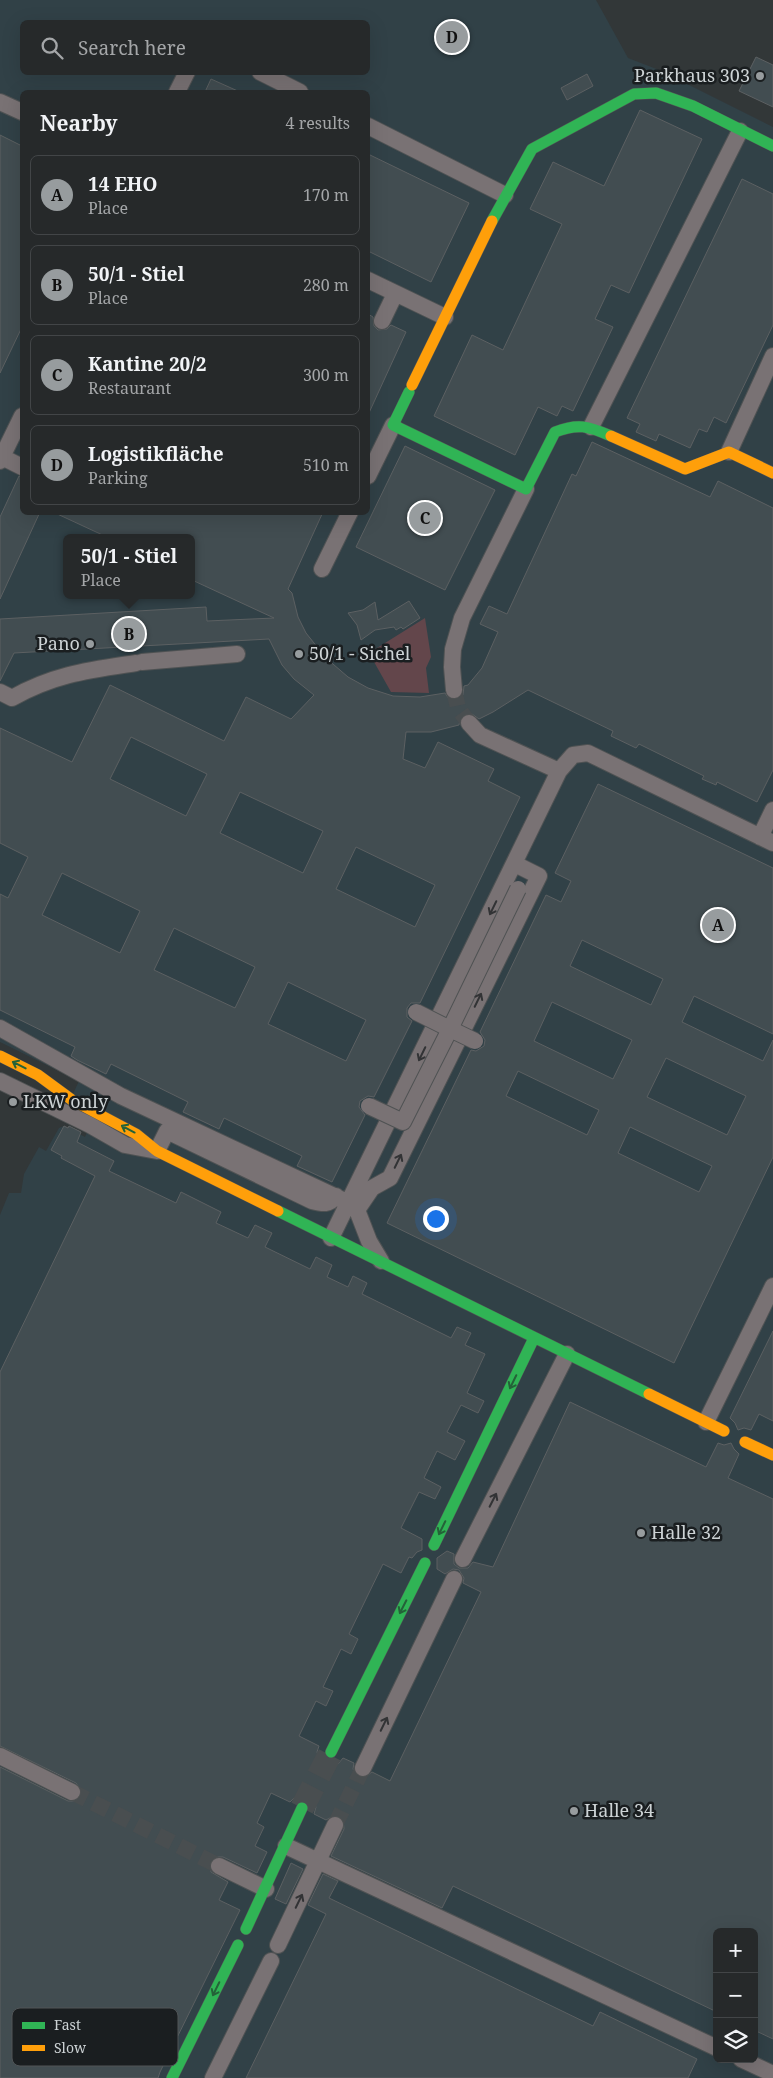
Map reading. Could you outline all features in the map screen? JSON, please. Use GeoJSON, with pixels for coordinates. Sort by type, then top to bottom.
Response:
{"type":"FeatureCollection","features":[{"type":"Feature","properties":{"kind":"street"},"geometry":{"type":"LineString","coordinates":[[178,90],[186,75]]}},
{"type":"Feature","properties":{"kind":"street"},"geometry":{"type":"LineString","coordinates":[[266,75],[296,90]]}},
{"type":"Feature","properties":{"kind":"street"},"geometry":{"type":"LineString","coordinates":[[370,472],[505,195],[532,149],[634,94],[656,93],[681,101],[773,146]]}},
{"type":"Feature","properties":{"kind":"street"},"geometry":{"type":"LineString","coordinates":[[0,102],[20,111]]}},
{"type":"Feature","properties":{"kind":"street"},"geometry":{"type":"LineString","coordinates":[[370,127],[505,195]]}},
{"type":"Feature","properties":{"kind":"street"},"geometry":{"type":"LineString","coordinates":[[591,427],[740,130]]}},
{"type":"Feature","properties":{"kind":"street"},"geometry":{"type":"LineString","coordinates":[[370,281],[445,317]]}},
{"type":"Feature","properties":{"kind":"street"},"geometry":{"type":"LineString","coordinates":[[382,321],[395,294]]}},
{"type":"Feature","properties":{"kind":"street"},"geometry":{"type":"LineString","coordinates":[[454,690],[453,649],[471,590],[555,432],[571,426],[591,427],[684,469],[729,452],[773,356]]}},
{"type":"Feature","properties":{"kind":"street"},"geometry":{"type":"LineString","coordinates":[[20,420],[1,459],[20,466]]}},
{"type":"Feature","properties":{"kind":"street"},"geometry":{"type":"LineString","coordinates":[[393,425],[526,488]]}},
{"type":"Feature","properties":{"kind":"street"},"geometry":{"type":"LineString","coordinates":[[729,452],[773,473]]}},
{"type":"Feature","properties":{"kind":"street"},"geometry":{"type":"LineString","coordinates":[[322,569],[349,515]]}},
{"type":"Feature","properties":{"kind":"street"},"geometry":{"type":"LineString","coordinates":[[0,692],[12,698],[30,688],[67,674],[139,663],[237,654]]}},
{"type":"Feature","properties":{"kind":"street"},"geometry":{"type":"LineString","coordinates":[[469,723],[480,735],[559,771]]}},
{"type":"Feature","properties":{"kind":"street"},"geometry":{"type":"LineString","coordinates":[[156,1151],[167,1131],[321,1204],[331,1202],[348,1203],[390,1178],[527,870],[559,771],[573,755],[588,753],[766,840],[773,810]]}},
{"type":"Feature","properties":{"kind":"street"},"geometry":{"type":"LineString","coordinates":[[369,1106],[403,1122],[527,870]]}},
{"type":"Feature","properties":{"kind":"street"},"geometry":{"type":"LineString","coordinates":[[331,1238],[527,870]]}},
{"type":"Feature","properties":{"kind":"street"},"geometry":{"type":"LineString","coordinates":[[416,1012],[475,1041]]}},
{"type":"Feature","properties":{"kind":"street"},"geometry":{"type":"LineString","coordinates":[[0,1028],[121,1096],[348,1203],[382,1262]]}},
{"type":"Feature","properties":{"kind":"street"},"geometry":{"type":"LineString","coordinates":[[0,1056],[38,1075],[72,1100],[125,1145],[156,1151],[724,1431]]}},
{"type":"Feature","properties":{"kind":"street"},"geometry":{"type":"LineString","coordinates":[[0,1081],[65,1114],[93,1118]]}},
{"type":"Feature","properties":{"kind":"street"},"geometry":{"type":"LineString","coordinates":[[706,1422],[773,1286]]}},
{"type":"Feature","properties":{"kind":"street"},"geometry":{"type":"LineString","coordinates":[[434,1545],[534,1338]]}},
{"type":"Feature","properties":{"kind":"street"},"geometry":{"type":"LineString","coordinates":[[463,1559],[567,1354]]}},
{"type":"Feature","properties":{"kind":"street"},"geometry":{"type":"LineString","coordinates":[[745,1442],[773,1455]]}},
{"type":"Feature","properties":{"kind":"street"},"geometry":{"type":"LineString","coordinates":[[331,1752],[425,1563]]}},
{"type":"Feature","properties":{"kind":"street"},"geometry":{"type":"LineString","coordinates":[[364,1768],[454,1579]]}},
{"type":"Feature","properties":{"kind":"street"},"geometry":{"type":"LineString","coordinates":[[0,1756],[72,1792]]}},
{"type":"Feature","properties":{"kind":"street"},"geometry":{"type":"LineString","coordinates":[[246,1929],[302,1808]]}},
{"type":"Feature","properties":{"kind":"street"},"geometry":{"type":"LineString","coordinates":[[278,1945],[336,1824]]}},
{"type":"Feature","properties":{"kind":"street"},"geometry":{"type":"LineString","coordinates":[[286,1846],[713,2046]]}},
{"type":"Feature","properties":{"kind":"street"},"geometry":{"type":"LineString","coordinates":[[219,1866],[266,1889]]}},
{"type":"Feature","properties":{"kind":"street"},"geometry":{"type":"LineString","coordinates":[[178,2066],[238,1945]]}},
{"type":"Feature","properties":{"kind":"street"},"geometry":{"type":"LineString","coordinates":[[213,2078],[271,1961]]}},
{"type":"Feature","properties":{"kind":"street"},"geometry":{"type":"LineString","coordinates":[[750,2063],[773,2074]]}},
{"type":"Feature","properties":{"kind":"street"},"geometry":{"type":"LineString","coordinates":[[172,2078],[178,2066]]}},
{"type":"Feature","properties":{"kind":"shaded area"},"geometry":{"type":"Polygon","coordinates":[[[0,0],[596,0],[628,58],[659,70],[773,127],[773,2078],[0,2078],[0,1215],[9,1193],[21,1193],[24,1174],[39,1147],[46,1151],[59,1128],[64,1126],[85,1137],[99,1105],[73,1094],[79,1081],[0,1042],[0,0]]]}},
{"type":"Feature","properties":{"kind":"shaded area"},"geometry":{"type":"Polygon","coordinates":[[[425,618],[431,657],[426,668],[429,693],[391,692],[369,653],[425,618]]]}},
{"type":"Feature","properties":{"kind":"building","name":"Parkhaus 303"},"geometry":{"type":"Polygon","coordinates":[[[756,57],[773,65],[773,107],[739,91],[756,57]]]}},
{"type":"Feature","properties":{"kind":"building"},"geometry":{"type":"Polygon","coordinates":[[[587,74],[593,86],[567,100],[561,88],[587,74]]]}},
{"type":"Feature","properties":{"kind":"building"},"geometry":{"type":"Polygon","coordinates":[[[211,79],[236,90],[206,90],[211,79]]]}},
{"type":"Feature","properties":{"kind":"building"},"geometry":{"type":"Polygon","coordinates":[[[640,110],[702,139],[629,293],[611,285],[595,319],[613,327],[573,411],[562,406],[557,416],[538,407],[515,455],[434,416],[472,335],[503,350],[562,224],[530,209],[553,162],[604,186],[640,110]]]}},
{"type":"Feature","properties":{"kind":"building"},"geometry":{"type":"Polygon","coordinates":[[[0,135],[20,145],[20,331],[0,373],[0,135]]]}},
{"type":"Feature","properties":{"kind":"building"},"geometry":{"type":"Polygon","coordinates":[[[370,155],[469,203],[431,282],[370,252],[370,155]]]}},
{"type":"Feature","properties":{"kind":"building"},"geometry":{"type":"Polygon","coordinates":[[[742,179],[773,194],[773,325],[726,423],[714,417],[707,432],[699,429],[690,448],[659,434],[656,441],[636,432],[640,424],[627,418],[742,179]]]}},
{"type":"Feature","properties":{"kind":"building"},"geometry":{"type":"Polygon","coordinates":[[[370,315],[373,317],[374,326],[378,330],[387,329],[391,325],[406,332],[370,411],[370,315]]]}},
{"type":"Feature","properties":{"kind":"building"},"geometry":{"type":"Polygon","coordinates":[[[592,442],[710,497],[718,481],[773,508],[773,770],[757,802],[717,782],[716,785],[702,779],[704,776],[639,744],[636,748],[611,736],[613,731],[528,690],[479,719],[472,714],[466,713],[460,720],[459,725],[431,732],[406,732],[403,759],[425,768],[438,742],[494,769],[488,781],[520,797],[420,1003],[411,1003],[407,1008],[407,1017],[412,1021],[374,1097],[368,1096],[360,1101],[359,1107],[365,1115],[332,1182],[297,1166],[302,1156],[224,1118],[219,1129],[183,1112],[188,1102],[111,1064],[106,1074],[77,1060],[71,1056],[75,1047],[0,1010],[0,894],[8,898],[28,857],[0,843],[0,728],[72,762],[110,685],[224,741],[246,697],[291,719],[314,695],[294,679],[282,665],[269,639],[14,653],[0,681],[0,619],[206,607],[207,621],[274,618],[195,581],[195,534],[100,534],[59,515],[322,515],[288,589],[292,593],[298,617],[306,633],[326,658],[348,677],[368,688],[393,696],[420,697],[445,693],[449,699],[455,700],[463,695],[464,686],[468,685],[482,668],[498,632],[480,624],[489,606],[507,614],[572,474],[576,476],[592,442]],[[131,737],[110,779],[186,816],[207,774],[131,737]],[[240,792],[220,833],[303,873],[323,831],[240,792]],[[356,847],[336,889],[415,927],[435,885],[356,847]],[[62,873],[42,915],[120,953],[140,911],[62,873]],[[174,928],[154,970],[235,1008],[255,967],[174,928]],[[288,982],[268,1024],[346,1061],[366,1020],[288,982]]]}},
{"type":"Feature","properties":{"kind":"building"},"geometry":{"type":"Polygon","coordinates":[[[405,446],[495,490],[445,590],[356,547],[405,446]]]}},
{"type":"Feature","properties":{"kind":"building"},"geometry":{"type":"Polygon","coordinates":[[[20,476],[20,515],[39,515],[0,599],[0,517],[20,476]]]}},
{"type":"Feature","properties":{"kind":"building"},"geometry":{"type":"Polygon","coordinates":[[[409,601],[420,618],[403,629],[401,627],[396,630],[394,627],[375,630],[361,640],[357,625],[348,613],[363,610],[375,602],[378,620],[409,601]]]}},
{"type":"Feature","properties":{"kind":"building"},"geometry":{"type":"Polygon","coordinates":[[[598,784],[773,868],[773,1034],[694,996],[682,1022],[763,1061],[773,1040],[773,1157],[674,1363],[387,1223],[471,1050],[476,1051],[484,1046],[485,1040],[480,1032],[546,895],[561,902],[571,881],[555,873],[598,784]],[[582,940],[570,966],[651,1005],[663,979],[582,940]],[[552,1002],[534,1041],[613,1079],[632,1040],[552,1002]],[[666,1058],[647,1097],[727,1135],[746,1096],[666,1058]],[[518,1071],[506,1096],[587,1135],[599,1110],[518,1071]],[[630,1127],[618,1153],[699,1192],[712,1166],[630,1127]]]}},
{"type":"Feature","properties":{"kind":"building"},"geometry":{"type":"Polygon","coordinates":[[[64,1126],[68,1128],[69,1126],[81,1132],[77,1142],[114,1161],[109,1171],[176,1203],[181,1192],[221,1212],[216,1223],[248,1238],[255,1225],[272,1233],[265,1247],[310,1269],[316,1257],[332,1265],[327,1277],[348,1287],[353,1276],[367,1283],[362,1294],[451,1338],[457,1327],[471,1333],[465,1345],[485,1354],[467,1393],[484,1401],[478,1413],[461,1405],[447,1432],[465,1441],[455,1460],[437,1451],[424,1478],[441,1487],[435,1499],[419,1492],[401,1528],[422,1539],[422,1550],[417,1552],[412,1558],[409,1557],[401,1573],[383,1564],[349,1634],[358,1639],[351,1654],[341,1649],[323,1687],[333,1691],[326,1706],[316,1701],[299,1736],[319,1746],[317,1752],[319,1759],[325,1764],[331,1766],[338,1764],[343,1758],[354,1763],[353,1769],[358,1777],[364,1778],[372,1772],[390,1781],[481,1592],[463,1583],[464,1578],[459,1570],[453,1569],[445,1574],[437,1569],[437,1558],[447,1551],[454,1554],[454,1564],[459,1568],[468,1568],[473,1562],[493,1567],[570,1402],[706,1467],[718,1443],[724,1445],[731,1443],[739,1454],[728,1478],[773,1499],[773,2039],[758,2032],[758,1928],[713,1928],[713,2010],[453,1886],[442,1908],[331,1856],[344,1829],[343,1819],[335,1815],[326,1820],[314,1814],[316,1807],[307,1795],[301,1794],[290,1802],[271,1793],[257,1823],[264,1827],[255,1846],[267,1852],[257,1873],[223,1857],[214,1857],[210,1862],[211,1872],[228,1882],[219,1900],[240,1910],[178,2036],[178,2008],[12,2008],[12,2066],[163,2066],[158,2078],[0,2078],[0,1767],[68,1801],[77,1801],[82,1792],[76,1783],[0,1746],[0,1372],[95,1176],[61,1158],[62,1156],[51,1150],[64,1126]]]}},
{"type":"Feature","properties":{"kind":"building"},"geometry":{"type":"Polygon","coordinates":[[[773,1331],[773,1421],[759,1414],[751,1430],[744,1428],[738,1430],[730,1418],[773,1331]]]}},
{"type":"Feature","properties":{"kind":"building"},"geometry":{"type":"Polygon","coordinates":[[[291,1863],[303,1869],[286,1904],[275,1899],[291,1863]]]}},
{"type":"Feature","properties":{"kind":"building"},"geometry":{"type":"Polygon","coordinates":[[[323,1874],[338,1881],[329,1898],[593,2026],[600,2012],[697,2059],[688,2078],[246,2078],[326,1914],[308,1905],[323,1874]]]}},
{"type":"Feature","properties":{"kind":"tunnel"},"geometry":{"type":"LineString","coordinates":[[454,690],[458,708],[469,723]]}},
{"type":"Feature","properties":{"kind":"tunnel"},"geometry":{"type":"LineString","coordinates":[[302,1808],[331,1752]]}},
{"type":"Feature","properties":{"kind":"tunnel"},"geometry":{"type":"LineString","coordinates":[[335,1825],[363,1768]]}},
{"type":"Feature","properties":{"kind":"tunnel"},"geometry":{"type":"LineString","coordinates":[[72,1792],[219,1866]]}},
{"type":"Feature","properties":{"kind":"traffic: fast"},"geometry":{"type":"LineString","coordinates":[[492,221],[532,149],[634,94],[656,93],[693,106],[773,146]]}},
{"type":"Feature","properties":{"kind":"traffic: fast"},"geometry":{"type":"LineString","coordinates":[[409,392],[393,425],[526,489],[555,432],[570,427],[583,427],[611,436]]}},
{"type":"Feature","properties":{"kind":"traffic: fast"},"geometry":{"type":"LineString","coordinates":[[278,1211],[649,1394]]}},
{"type":"Feature","properties":{"kind":"traffic: fast"},"geometry":{"type":"LineString","coordinates":[[434,1545],[534,1338]]}},
{"type":"Feature","properties":{"kind":"traffic: fast"},"geometry":{"type":"LineString","coordinates":[[331,1752],[425,1563]]}},
{"type":"Feature","properties":{"kind":"traffic: fast"},"geometry":{"type":"LineString","coordinates":[[246,1929],[302,1808]]}},
{"type":"Feature","properties":{"kind":"traffic: fast"},"geometry":{"type":"LineString","coordinates":[[178,2066],[238,1945]]}},
{"type":"Feature","properties":{"kind":"traffic: fast"},"geometry":{"type":"LineString","coordinates":[[172,2078],[178,2066]]}},
{"type":"Feature","properties":{"kind":"traffic: slow"},"geometry":{"type":"LineString","coordinates":[[412,385],[492,221]]}},
{"type":"Feature","properties":{"kind":"traffic: slow"},"geometry":{"type":"LineString","coordinates":[[611,436],[685,469],[729,452],[773,473]]}},
{"type":"Feature","properties":{"kind":"traffic: slow"},"geometry":{"type":"LineString","coordinates":[[0,1056],[38,1075],[72,1100],[136,1134],[157,1151],[278,1211]]}},
{"type":"Feature","properties":{"kind":"traffic: slow"},"geometry":{"type":"LineString","coordinates":[[649,1394],[724,1431]]}},
{"type":"Feature","properties":{"kind":"traffic: slow"},"geometry":{"type":"LineString","coordinates":[[745,1442],[773,1455]]}},
{"type":"Feature","properties":{"kind":"place","name":"Logistikfläche"},"geometry":{"type":"Point","coordinates":[452,37]}},
{"type":"Feature","properties":{"kind":"place","name":"Parkhaus 303"},"geometry":{"type":"Point","coordinates":[760,76]}},
{"type":"Feature","properties":{"kind":"place","name":"Kantine 20/2"},"geometry":{"type":"Point","coordinates":[425,518]}},
{"type":"Feature","properties":{"kind":"place","name":"50/1 - Stiel"},"geometry":{"type":"Point","coordinates":[129,634]}},
{"type":"Feature","properties":{"kind":"place","name":"Pano"},"geometry":{"type":"Point","coordinates":[90,644]}},
{"type":"Feature","properties":{"kind":"place","name":"50/1 - Sichel"},"geometry":{"type":"Point","coordinates":[299,654]}},
{"type":"Feature","properties":{"kind":"place","name":"14 EHO"},"geometry":{"type":"Point","coordinates":[718,925]}},
{"type":"Feature","properties":{"kind":"place","name":"LKW only"},"geometry":{"type":"Point","coordinates":[13,1102]}},
{"type":"Feature","properties":{"kind":"place","name":"Halle 32"},"geometry":{"type":"Point","coordinates":[641,1533]}},
{"type":"Feature","properties":{"kind":"place","name":"Halle 34"},"geometry":{"type":"Point","coordinates":[574,1811]}}]}
